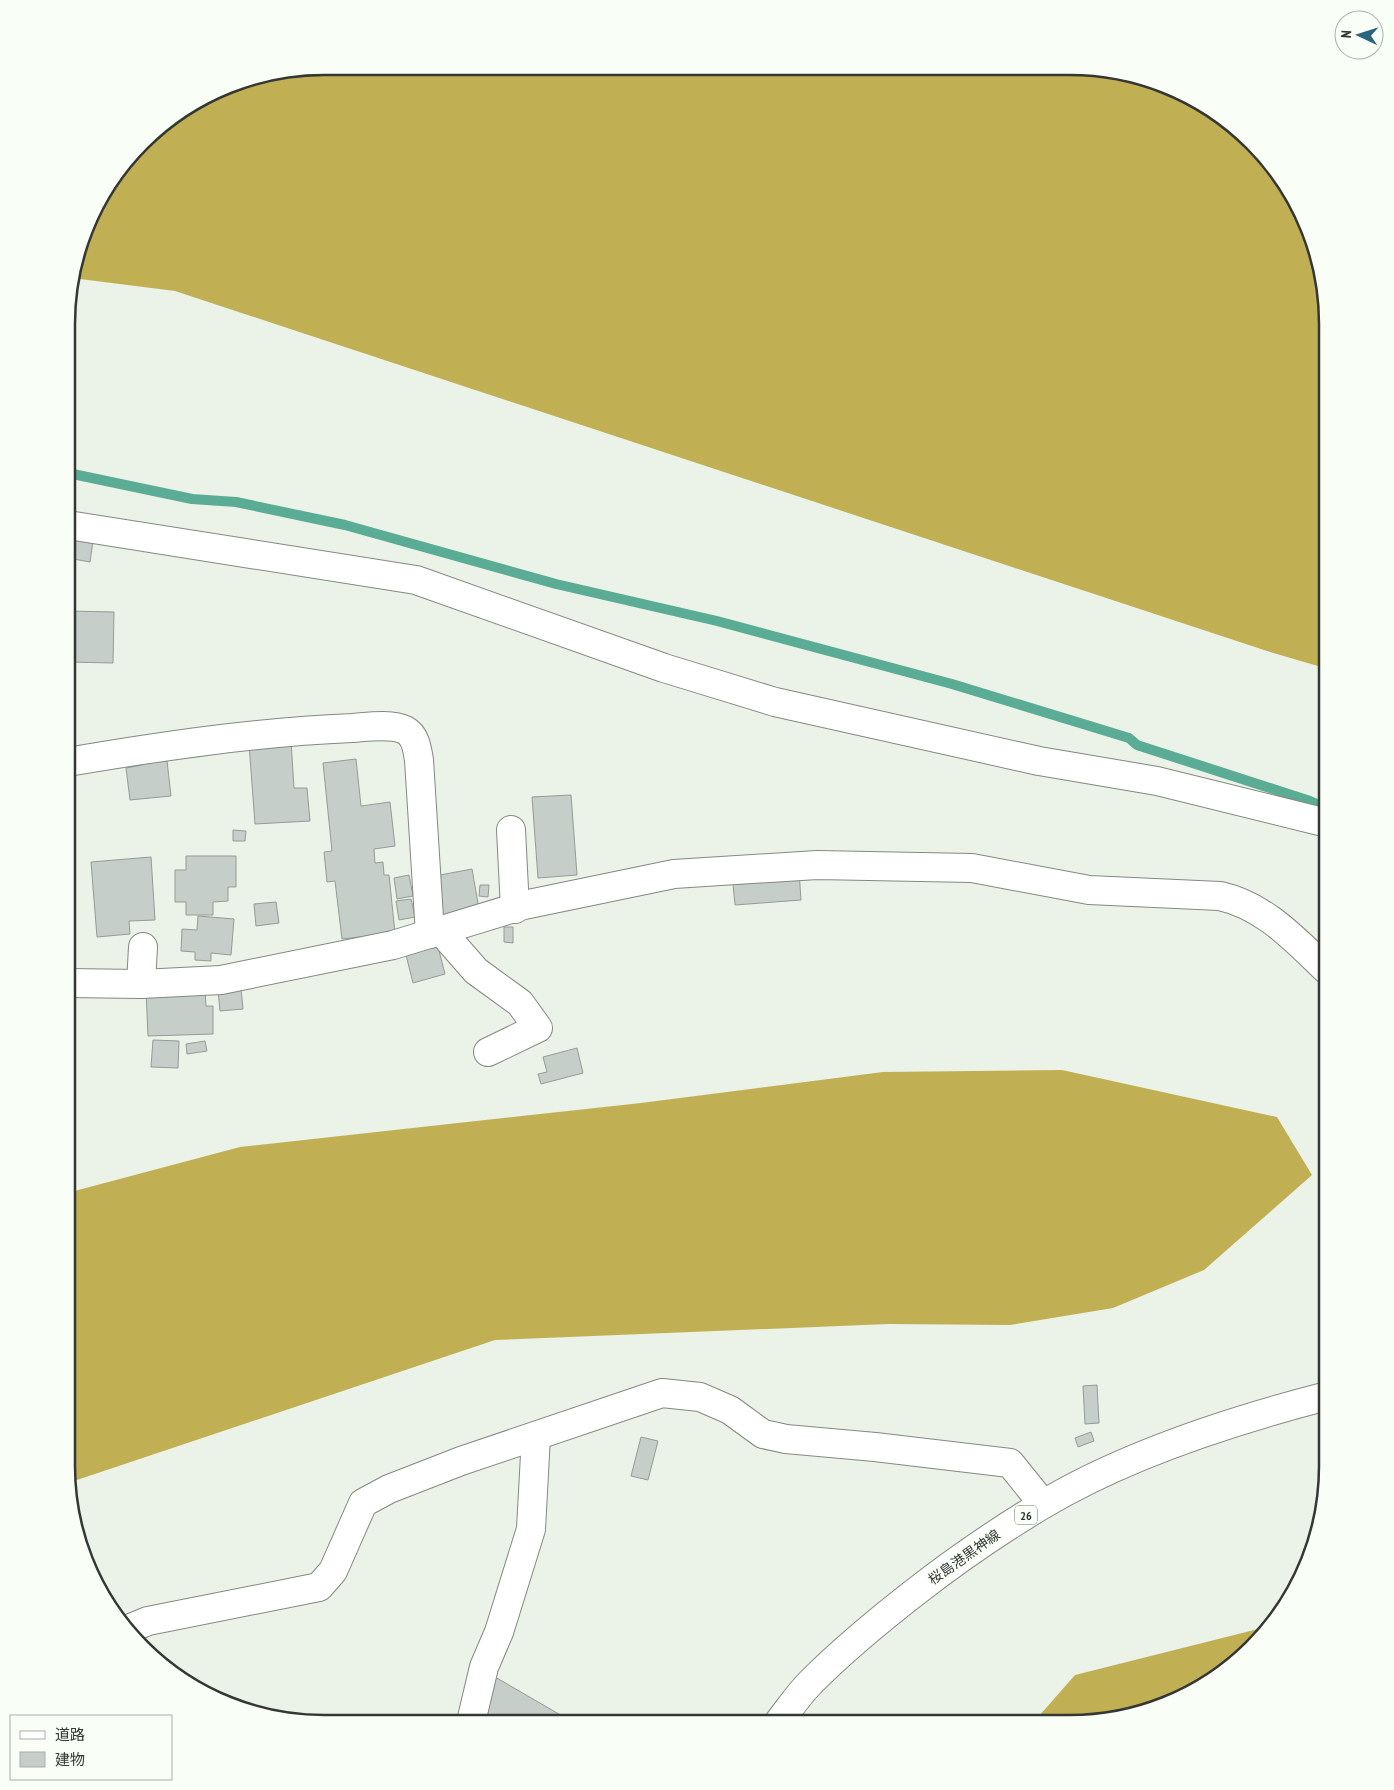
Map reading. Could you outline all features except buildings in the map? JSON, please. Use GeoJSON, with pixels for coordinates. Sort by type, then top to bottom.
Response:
{"type":"FeatureCollection","features":[{"type":"Feature","properties":{"kind":"street"},"geometry":{"type":"LineString","coordinates":[[75,526],[416,580],[664,668],[775,702],[1039,760],[1158,781],[1319,821]]}},
{"type":"Feature","properties":{"kind":"street"},"geometry":{"type":"LineString","coordinates":[[75,761],[168,745],[324,729],[384,727],[405,730],[415,739],[419,760],[435,933],[476,971],[520,1003],[538,1028],[488,1052]]}},
{"type":"Feature","properties":{"kind":"street"},"geometry":{"type":"LineString","coordinates":[[511,830],[515,909]]}},
{"type":"Feature","properties":{"kind":"street"},"geometry":{"type":"LineString","coordinates":[[75,983],[141,984],[221,980],[393,945],[524,905],[674,874],[817,865],[972,868],[1089,890],[1220,896],[1240,900],[1276,922],[1319,962]]}},
{"type":"Feature","properties":{"kind":"street"},"geometry":{"type":"LineString","coordinates":[[141,984],[143,947]]}},
{"type":"Feature","properties":{"kind":"street"},"geometry":{"type":"LineString","coordinates":[[134,1627],[148,1621],[319,1587],[333,1571],[363,1503],[389,1489],[662,1393],[700,1397],[730,1410],[762,1434],[786,1439],[875,1447],[1010,1464],[1043,1504]]}},
{"type":"Feature","properties":{"kind":"street","name":"桜島港黒神線"},"geometry":{"type":"LineString","coordinates":[[784,1715],[810,1683],[873,1625],[955,1561],[1043,1504],[1122,1465],[1191,1438],[1267,1412],[1319,1398]]}},
{"type":"Feature","properties":{"kind":"street"},"geometry":{"type":"LineString","coordinates":[[473,1715],[484,1667],[499,1632],[532,1529],[536,1436]]}},
{"type":"Feature","properties":{"kind":"shaded area"},"geometry":{"type":"Polygon","coordinates":[[[324,75],[1070,75],[1103,77],[1135,83],[1195,108],[1222,126],[1246,148],[1268,172],[1286,199],[1311,259],[1317,291],[1319,324],[1319,666],[1267,651],[175,291],[79,279],[83,259],[94,229],[108,199],[126,172],[172,126],[199,108],[259,83],[291,77],[324,75]]]}},
{"type":"Feature","properties":{"kind":"shaded area"},"geometry":{"type":"Polygon","coordinates":[[[1062,1070],[1277,1117],[1312,1175],[1204,1270],[1113,1308],[1010,1325],[888,1324],[495,1340],[76,1480],[75,1191],[240,1147],[641,1103],[883,1072],[1062,1070]]]}},
{"type":"Feature","properties":{"kind":"shaded area"},"geometry":{"type":"Polygon","coordinates":[[[1258,1629],[1222,1664],[1195,1682],[1150,1702],[1103,1713],[1040,1715],[1075,1675],[1258,1629]]]}},
{"type":"Feature","properties":{"kind":"waterway"},"geometry":{"type":"LineString","coordinates":[[75,474],[192,499],[236,502],[345,525],[556,584],[717,621],[952,684],[1129,738],[1137,745],[1319,805]]}}]}
